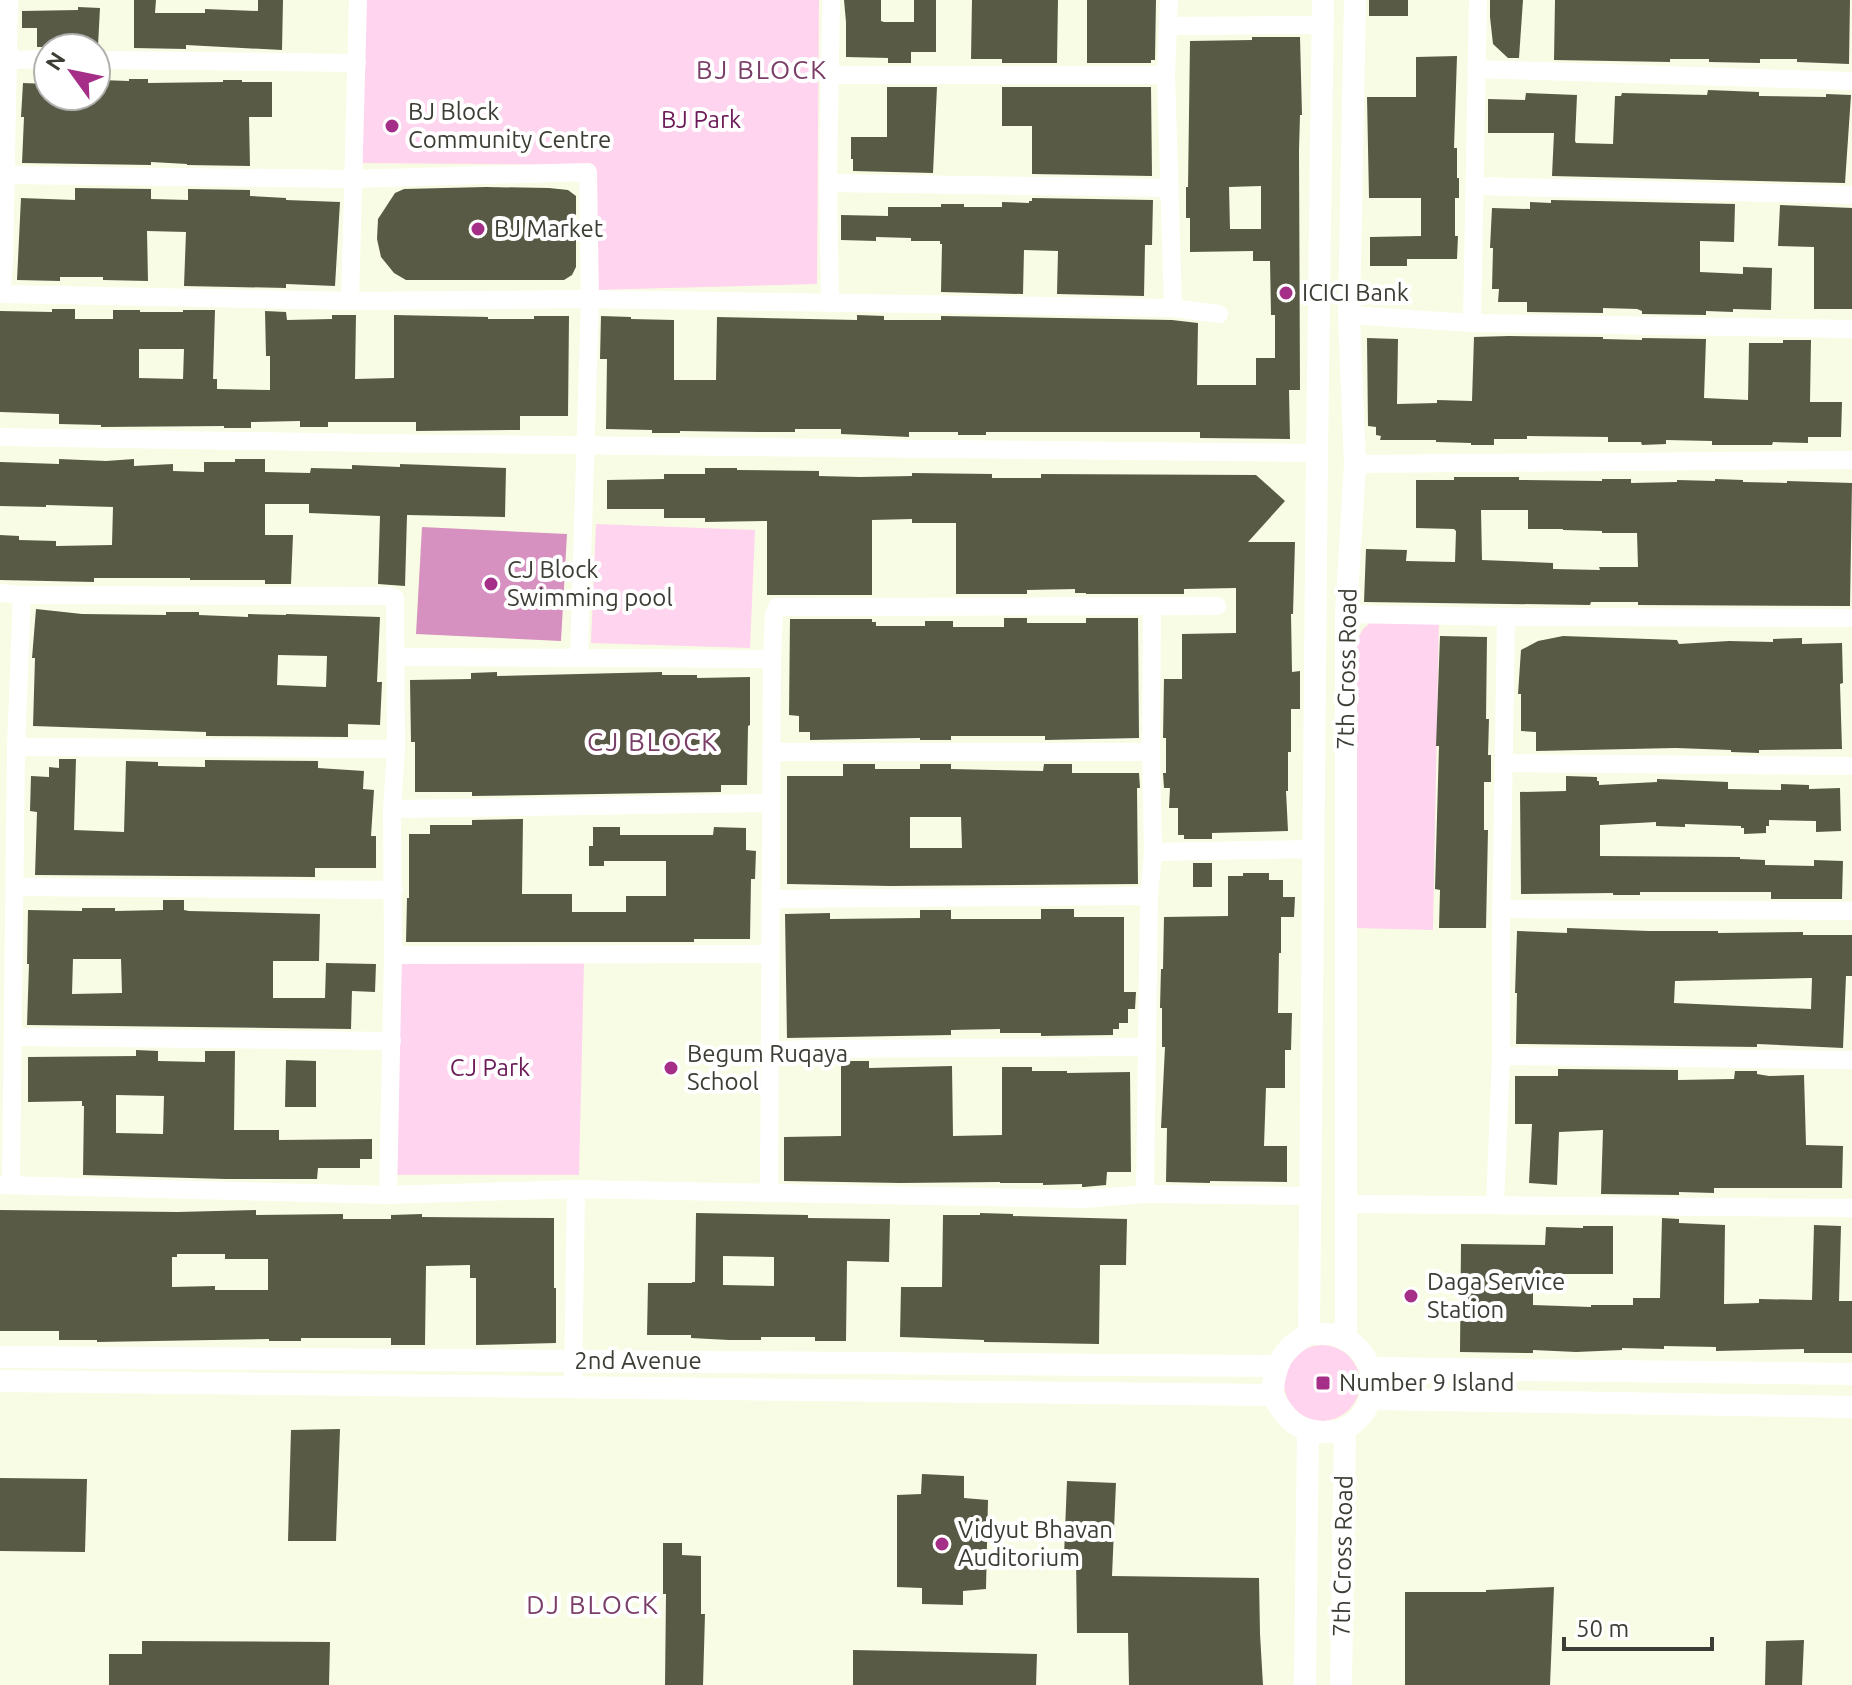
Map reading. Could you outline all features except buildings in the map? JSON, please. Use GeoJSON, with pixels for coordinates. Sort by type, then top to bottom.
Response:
{"type":"FeatureCollection","features":[{"type":"Feature","properties":{"kind":"street"},"geometry":{"type":"LineString","coordinates":[[9,0],[4,264],[0,294],[350,301],[590,299],[830,302],[1173,308],[1219,314]]}},
{"type":"Feature","properties":{"kind":"street"},"geometry":{"type":"LineString","coordinates":[[350,301],[358,0]]}},
{"type":"Feature","properties":{"kind":"street"},"geometry":{"type":"LineString","coordinates":[[830,302],[831,0]]}},
{"type":"Feature","properties":{"kind":"street"},"geometry":{"type":"LineString","coordinates":[[1169,0],[1166,75],[1173,308]]}},
{"type":"Feature","properties":{"kind":"street","name":"7th Cross Road"},"geometry":{"type":"LineString","coordinates":[[1309,1334],[1323,0]]}},
{"type":"Feature","properties":{"kind":"street","name":"7th Cross Road"},"geometry":{"type":"LineString","coordinates":[[1346,1339],[1346,614],[1355,464],[1349,315],[1355,0]]}},
{"type":"Feature","properties":{"kind":"street"},"geometry":{"type":"LineString","coordinates":[[1472,323],[1478,0]]}},
{"type":"Feature","properties":{"kind":"street"},"geometry":{"type":"LineString","coordinates":[[1169,26],[1322,25]]}},
{"type":"Feature","properties":{"kind":"street"},"geometry":{"type":"LineString","coordinates":[[7,60],[32,59]]}},
{"type":"Feature","properties":{"kind":"street"},"geometry":{"type":"LineString","coordinates":[[112,60],[357,63]]}},
{"type":"Feature","properties":{"kind":"street"},"geometry":{"type":"LineString","coordinates":[[1476,69],[1852,81]]}},
{"type":"Feature","properties":{"kind":"street"},"geometry":{"type":"LineString","coordinates":[[829,75],[1166,75]]}},
{"type":"Feature","properties":{"kind":"street"},"geometry":{"type":"LineString","coordinates":[[6,175],[352,179],[588,172],[590,299],[579,658]]}},
{"type":"Feature","properties":{"kind":"street"},"geometry":{"type":"LineString","coordinates":[[828,183],[1170,188]]}},
{"type":"Feature","properties":{"kind":"street"},"geometry":{"type":"LineString","coordinates":[[1476,186],[1852,195]]}},
{"type":"Feature","properties":{"kind":"street"},"geometry":{"type":"LineString","coordinates":[[1320,224],[1351,223]]}},
{"type":"Feature","properties":{"kind":"street"},"geometry":{"type":"LineString","coordinates":[[1349,315],[1472,323],[1852,329]]}},
{"type":"Feature","properties":{"kind":"street"},"geometry":{"type":"LineString","coordinates":[[0,437],[1317,453]]}},
{"type":"Feature","properties":{"kind":"street"},"geometry":{"type":"LineString","coordinates":[[1355,464],[1852,460]]}},
{"type":"Feature","properties":{"kind":"street"},"geometry":{"type":"LineString","coordinates":[[1316,523],[1351,524]]}},
{"type":"Feature","properties":{"kind":"street"},"geometry":{"type":"LineString","coordinates":[[0,593],[395,598],[396,749],[392,809],[394,890],[388,1195]]}},
{"type":"Feature","properties":{"kind":"street"},"geometry":{"type":"LineString","coordinates":[[22,595],[16,747],[8,841],[15,887],[13,1037],[5,1185],[388,1195],[576,1189],[1084,1199],[1145,1194],[1310,1196]]}},
{"type":"Feature","properties":{"kind":"street"},"geometry":{"type":"LineString","coordinates":[[1145,1194],[1149,896],[1153,852],[1152,606]]}},
{"type":"Feature","properties":{"kind":"street"},"geometry":{"type":"LineString","coordinates":[[769,1193],[772,659],[777,607],[1217,606]]}},
{"type":"Feature","properties":{"kind":"street"},"geometry":{"type":"LineString","coordinates":[[1346,614],[1852,618]]}},
{"type":"Feature","properties":{"kind":"street"},"geometry":{"type":"LineString","coordinates":[[1495,1205],[1501,1056],[1506,617]]}},
{"type":"Feature","properties":{"kind":"street"},"geometry":{"type":"LineString","coordinates":[[396,657],[772,659]]}},
{"type":"Feature","properties":{"kind":"street"},"geometry":{"type":"LineString","coordinates":[[16,747],[396,749]]}},
{"type":"Feature","properties":{"kind":"street"},"geometry":{"type":"LineString","coordinates":[[771,752],[1151,752]]}},
{"type":"Feature","properties":{"kind":"street"},"geometry":{"type":"LineString","coordinates":[[1504,763],[1852,766]]}},
{"type":"Feature","properties":{"kind":"street"},"geometry":{"type":"LineString","coordinates":[[392,809],[771,803]]}},
{"type":"Feature","properties":{"kind":"street"},"geometry":{"type":"LineString","coordinates":[[1153,852],[1314,849]]}},
{"type":"Feature","properties":{"kind":"street"},"geometry":{"type":"LineString","coordinates":[[15,887],[394,890]]}},
{"type":"Feature","properties":{"kind":"street"},"geometry":{"type":"LineString","coordinates":[[771,899],[1149,896]]}},
{"type":"Feature","properties":{"kind":"street"},"geometry":{"type":"LineString","coordinates":[[1501,909],[1852,911]]}},
{"type":"Feature","properties":{"kind":"street"},"geometry":{"type":"LineString","coordinates":[[393,955],[770,954]]}},
{"type":"Feature","properties":{"kind":"street"},"geometry":{"type":"LineString","coordinates":[[13,1037],[392,1041]]}},
{"type":"Feature","properties":{"kind":"street"},"geometry":{"type":"LineString","coordinates":[[770,1051],[1147,1047]]}},
{"type":"Feature","properties":{"kind":"street"},"geometry":{"type":"LineString","coordinates":[[1501,1056],[1852,1060]]}},
{"type":"Feature","properties":{"kind":"street"},"geometry":{"type":"LineString","coordinates":[[573,1388],[576,1189]]}},
{"type":"Feature","properties":{"kind":"street"},"geometry":{"type":"LineString","coordinates":[[1347,1204],[1852,1208]]}},
{"type":"Feature","properties":{"kind":"street"},"geometry":{"type":"LineString","coordinates":[[1309,1334],[1332,1334],[1346,1339],[1362,1352],[1370,1368],[1373,1385],[1371,1399],[1362,1414],[1345,1428],[1333,1432],[1312,1432],[1296,1425],[1283,1414],[1272,1395],[1276,1366],[1285,1351],[1309,1334]]}},
{"type":"Feature","properties":{"kind":"street","name":"2nd Avenue"},"geometry":{"type":"LineString","coordinates":[[0,1357],[1276,1366]]}},
{"type":"Feature","properties":{"kind":"street"},"geometry":{"type":"LineString","coordinates":[[1370,1368],[1852,1374]]}},
{"type":"Feature","properties":{"kind":"street","name":"2nd Avenue"},"geometry":{"type":"LineString","coordinates":[[0,1381],[1272,1395]]}},
{"type":"Feature","properties":{"kind":"street"},"geometry":{"type":"LineString","coordinates":[[1371,1399],[1852,1407]]}},
{"type":"Feature","properties":{"kind":"street","name":"7th Cross Road"},"geometry":{"type":"LineString","coordinates":[[1341,1685],[1345,1428]]}},
{"type":"Feature","properties":{"kind":"street","name":"7th Cross Road"},"geometry":{"type":"LineString","coordinates":[[1305,1685],[1308,1430]]}},
{"type":"Feature","properties":{"kind":"green space","name":"BJ Park"},"geometry":{"type":"Polygon","coordinates":[[[366,0],[819,0],[817,284],[594,290],[593,165],[361,163],[366,0]]]}},
{"type":"Feature","properties":{"kind":"green space"},"geometry":{"type":"Polygon","coordinates":[[[596,524],[755,530],[750,648],[591,643],[596,524]]]}},
{"type":"Feature","properties":{"kind":"green space"},"geometry":{"type":"Polygon","coordinates":[[[1380,615],[1439,616],[1433,930],[1356,928],[1352,649],[1363,629],[1380,615]]]}},
{"type":"Feature","properties":{"kind":"green space","name":"CJ Park"},"geometry":{"type":"Polygon","coordinates":[[[401,960],[584,962],[579,1175],[397,1175],[401,960]]]}},
{"type":"Feature","properties":{"kind":"green space"},"geometry":{"type":"Polygon","coordinates":[[[1322,1345],[1337,1348],[1349,1356],[1357,1368],[1360,1383],[1357,1398],[1349,1410],[1337,1418],[1322,1421],[1307,1418],[1295,1410],[1287,1398],[1284,1383],[1287,1368],[1295,1356],[1307,1348],[1322,1345]]]}},
{"type":"Feature","properties":{"kind":"shaded area","name":"CJ Block Swimming pool"},"geometry":{"type":"Polygon","coordinates":[[[422,527],[567,534],[561,641],[416,634],[422,527]]]}},
{"type":"Feature","properties":{"kind":"place","name":"BJ Block Community Centre"},"geometry":{"type":"Point","coordinates":[392,126]}},
{"type":"Feature","properties":{"kind":"place","name":"BJ Market"},"geometry":{"type":"Point","coordinates":[478,229]}},
{"type":"Feature","properties":{"kind":"place","name":"ICICI Bank"},"geometry":{"type":"Point","coordinates":[1286,293]}},
{"type":"Feature","properties":{"kind":"place","name":"CJ Block Swimming pool"},"geometry":{"type":"Point","coordinates":[491,584]}},
{"type":"Feature","properties":{"kind":"place","name":"Begum Ruqaya School"},"geometry":{"type":"Point","coordinates":[671,1068]}},
{"type":"Feature","properties":{"kind":"place","name":"Daga Service Station"},"geometry":{"type":"Point","coordinates":[1411,1296]}},
{"type":"Feature","properties":{"kind":"place","name":"Number 9 Island"},"geometry":{"type":"Point","coordinates":[1323,1383]}},
{"type":"Feature","properties":{"kind":"place","name":"Vidyut Bhavan Auditorium"},"geometry":{"type":"Point","coordinates":[942,1544]}},
{"type":"Feature","properties":{"kind":"district","name":"BJ BLOCK"},"geometry":{"type":"Point","coordinates":[762,70]}},
{"type":"Feature","properties":{"kind":"district","name":"CJ BLOCK"},"geometry":{"type":"Point","coordinates":[653,742]}},
{"type":"Feature","properties":{"kind":"district","name":"DJ BLOCK"},"geometry":{"type":"Point","coordinates":[593,1605]}}]}
